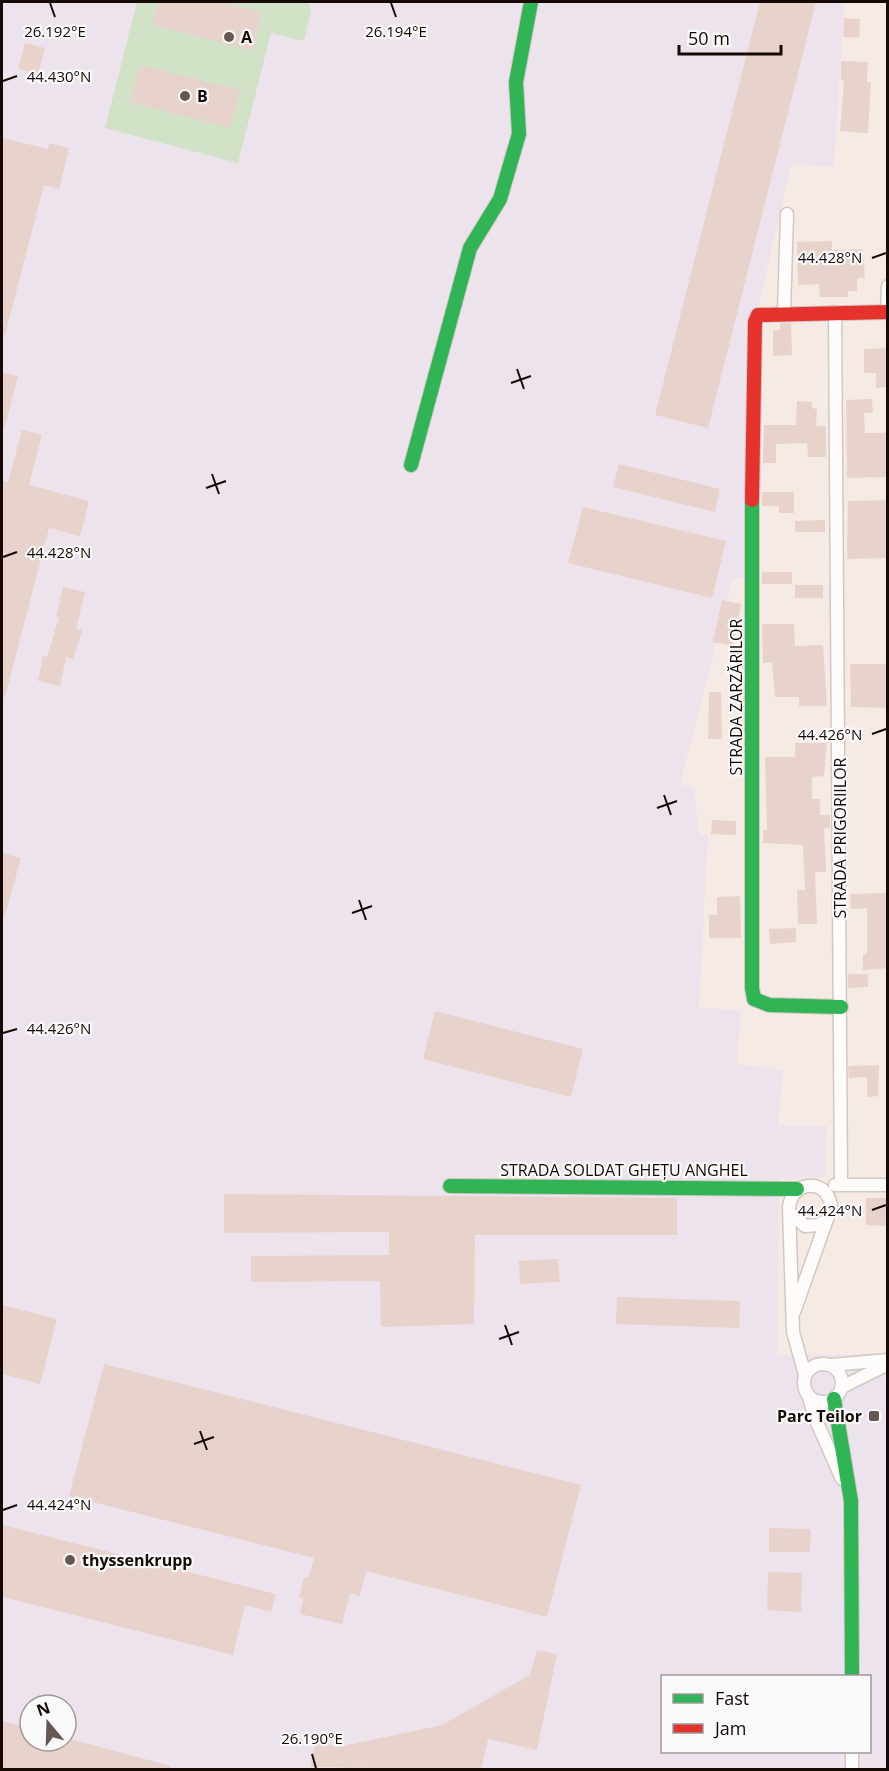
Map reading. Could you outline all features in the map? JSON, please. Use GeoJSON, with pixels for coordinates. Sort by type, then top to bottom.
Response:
{"type":"FeatureCollection","features":[{"type":"Feature","properties":{"kind":"street"},"geometry":{"type":"LineString","coordinates":[[411,465],[470,248],[500,199],[519,134],[516,82],[531,2]]}},
{"type":"Feature","properties":{"kind":"street"},"geometry":{"type":"LineString","coordinates":[[788,214],[784,312],[887,312],[888,286]]}},
{"type":"Feature","properties":{"kind":"street","name":"STRADA ZARZĂRILOR"},"geometry":{"type":"LineString","coordinates":[[784,312],[758,315],[754,334],[752,988],[754,999],[769,1005],[841,1007]]}},
{"type":"Feature","properties":{"kind":"street","name":"STRADA PRIGORIILOR"},"geometry":{"type":"LineString","coordinates":[[835,312],[842,1185]]}},
{"type":"Feature","properties":{"kind":"street"},"geometry":{"type":"LineString","coordinates":[[794,1312],[829,1215],[831,1201],[842,1185]]}},
{"type":"Feature","properties":{"kind":"street"},"geometry":{"type":"LineString","coordinates":[[851,1502],[803,1387],[805,1375],[794,1341],[790,1200],[797,1189],[803,1186],[888,1185]]}},
{"type":"Feature","properties":{"kind":"street","name":"STRADA SOLDAT GHEȚU ANGHEL"},"geometry":{"type":"LineString","coordinates":[[450,1186],[797,1189]]}},
{"type":"Feature","properties":{"kind":"street"},"geometry":{"type":"LineString","coordinates":[[817,1186],[828,1194],[831,1201]]}},
{"type":"Feature","properties":{"kind":"street"},"geometry":{"type":"LineString","coordinates":[[790,1214],[805,1226],[819,1225],[825,1221]]}},
{"type":"Feature","properties":{"kind":"street"},"geometry":{"type":"LineString","coordinates":[[799,1356],[817,1364],[831,1365],[888,1362]]}},
{"type":"Feature","properties":{"kind":"street"},"geometry":{"type":"LineString","coordinates":[[852,1675],[851,1502],[848,1469],[836,1422],[834,1399],[842,1387],[888,1362]]}},
{"type":"Feature","properties":{"kind":"street"},"geometry":{"type":"LineString","coordinates":[[805,1375],[817,1364]]}},
{"type":"Feature","properties":{"kind":"street"},"geometry":{"type":"LineString","coordinates":[[831,1365],[840,1374],[842,1387]]}},
{"type":"Feature","properties":{"kind":"street"},"geometry":{"type":"LineString","coordinates":[[809,1397],[821,1402],[834,1399]]}},
{"type":"Feature","properties":{"kind":"street"},"geometry":{"type":"LineString","coordinates":[[852,1753],[852,1770]]}},
{"type":"Feature","properties":{"kind":"shaded area"},"geometry":{"type":"Polygon","coordinates":[[[2,2],[844,2],[834,167],[791,164],[759,304],[751,319],[745,579],[733,578],[680,784],[694,787],[699,834],[708,836],[699,1008],[741,1010],[737,1064],[783,1070],[778,1125],[827,1126],[825,1177],[779,1179],[777,1355],[887,1354],[887,1769],[2,1770],[2,2]]]}},
{"type":"Feature","properties":{"kind":"green space"},"geometry":{"type":"Polygon","coordinates":[[[137,2],[309,2],[311,10],[304,41],[271,33],[238,163],[105,128],[137,2]]]}},
{"type":"Feature","properties":{"kind":"building","name":"A"},"geometry":{"type":"Polygon","coordinates":[[[158,2],[220,2],[262,12],[253,50],[152,25],[158,2]]]}},
{"type":"Feature","properties":{"kind":"building"},"geometry":{"type":"Polygon","coordinates":[[[760,2],[816,2],[708,428],[655,415],[760,2]]]}},
{"type":"Feature","properties":{"kind":"building"},"geometry":{"type":"Polygon","coordinates":[[[844,18],[860,19],[859,38],[843,37],[844,18]]]}},
{"type":"Feature","properties":{"kind":"building"},"geometry":{"type":"Polygon","coordinates":[[[25,43],[45,48],[38,74],[18,69],[25,43]]]}},
{"type":"Feature","properties":{"kind":"building"},"geometry":{"type":"Polygon","coordinates":[[[841,61],[868,62],[867,82],[871,82],[868,133],[840,131],[844,80],[841,80],[841,61]]]}},
{"type":"Feature","properties":{"kind":"building","name":"B"},"geometry":{"type":"Polygon","coordinates":[[[140,65],[240,90],[230,128],[130,102],[140,65]]]}},
{"type":"Feature","properties":{"kind":"building"},"geometry":{"type":"Polygon","coordinates":[[[2,138],[48,149],[49,143],[69,148],[59,189],[44,185],[5,335],[2,335],[2,138]]]}},
{"type":"Feature","properties":{"kind":"building"},"geometry":{"type":"Polygon","coordinates":[[[832,241],[832,250],[863,249],[865,278],[857,278],[857,291],[848,291],[848,297],[820,297],[819,284],[798,285],[797,242],[832,241]]]}},
{"type":"Feature","properties":{"kind":"building"},"geometry":{"type":"Polygon","coordinates":[[[780,323],[791,323],[792,355],[773,356],[773,330],[780,330],[780,323]]]}},
{"type":"Feature","properties":{"kind":"building"},"geometry":{"type":"Polygon","coordinates":[[[888,348],[888,387],[876,388],[876,373],[864,373],[864,349],[888,348]]]}},
{"type":"Feature","properties":{"kind":"building"},"geometry":{"type":"Polygon","coordinates":[[[2,372],[18,376],[5,427],[2,427],[2,372]]]}},
{"type":"Feature","properties":{"kind":"building"},"geometry":{"type":"Polygon","coordinates":[[[872,399],[873,413],[864,413],[865,433],[888,433],[888,477],[847,478],[846,400],[872,399]]]}},
{"type":"Feature","properties":{"kind":"building"},"geometry":{"type":"Polygon","coordinates":[[[797,401],[812,402],[812,408],[817,409],[816,426],[826,426],[826,457],[808,457],[807,443],[776,444],[776,463],[763,463],[764,425],[796,425],[797,401]]]}},
{"type":"Feature","properties":{"kind":"building"},"geometry":{"type":"Polygon","coordinates":[[[22,430],[42,435],[29,485],[89,501],[80,536],[49,528],[5,697],[2,696],[2,481],[8,482],[22,430]]]}},
{"type":"Feature","properties":{"kind":"building"},"geometry":{"type":"Polygon","coordinates":[[[619,464],[720,489],[715,512],[613,487],[619,464]]]}},
{"type":"Feature","properties":{"kind":"building"},"geometry":{"type":"Polygon","coordinates":[[[762,492],[794,492],[794,513],[779,513],[779,506],[762,506],[762,492]]]}},
{"type":"Feature","properties":{"kind":"building"},"geometry":{"type":"Polygon","coordinates":[[[888,500],[888,558],[847,559],[848,501],[888,500]]]}},
{"type":"Feature","properties":{"kind":"building"},"geometry":{"type":"Polygon","coordinates":[[[583,507],[726,541],[712,598],[568,563],[583,507]]]}},
{"type":"Feature","properties":{"kind":"building"},"geometry":{"type":"Polygon","coordinates":[[[825,520],[825,532],[795,532],[795,521],[825,520]]]}},
{"type":"Feature","properties":{"kind":"building"},"geometry":{"type":"Polygon","coordinates":[[[762,572],[792,572],[792,584],[762,584],[762,572]]]}},
{"type":"Feature","properties":{"kind":"building"},"geometry":{"type":"Polygon","coordinates":[[[795,585],[823,585],[823,598],[795,598],[795,585]]]}},
{"type":"Feature","properties":{"kind":"building"},"geometry":{"type":"Polygon","coordinates":[[[63,587],[85,592],[76,629],[82,630],[73,659],[66,657],[60,686],[38,681],[43,656],[47,657],[59,617],[56,617],[63,587]]]}},
{"type":"Feature","properties":{"kind":"building"},"geometry":{"type":"Polygon","coordinates":[[[722,600],[741,604],[733,646],[713,642],[722,600]]]}},
{"type":"Feature","properties":{"kind":"building"},"geometry":{"type":"Polygon","coordinates":[[[762,624],[794,624],[795,646],[823,645],[827,706],[799,706],[799,697],[775,697],[772,662],[763,663],[762,624]]]}},
{"type":"Feature","properties":{"kind":"building"},"geometry":{"type":"Polygon","coordinates":[[[850,664],[888,664],[888,708],[851,707],[850,664]]]}},
{"type":"Feature","properties":{"kind":"building"},"geometry":{"type":"Polygon","coordinates":[[[709,692],[721,692],[722,739],[708,739],[709,692]]]}},
{"type":"Feature","properties":{"kind":"building"},"geometry":{"type":"Polygon","coordinates":[[[795,743],[827,743],[824,776],[812,777],[812,799],[820,799],[820,815],[830,815],[830,828],[824,828],[826,872],[815,872],[817,924],[798,924],[797,890],[805,890],[803,845],[763,843],[763,830],[767,830],[765,757],[795,757],[795,743]]]}},
{"type":"Feature","properties":{"kind":"building"},"geometry":{"type":"Polygon","coordinates":[[[712,820],[736,821],[736,835],[711,834],[712,820]]]}},
{"type":"Feature","properties":{"kind":"building"},"geometry":{"type":"Polygon","coordinates":[[[2,853],[21,858],[5,916],[2,916],[2,853]]]}},
{"type":"Feature","properties":{"kind":"building"},"geometry":{"type":"Polygon","coordinates":[[[888,893],[888,968],[863,970],[863,954],[867,954],[867,908],[851,909],[850,894],[888,893]]]}},
{"type":"Feature","properties":{"kind":"building"},"geometry":{"type":"Polygon","coordinates":[[[740,896],[741,938],[709,938],[709,915],[717,915],[717,897],[740,896]]]}},
{"type":"Feature","properties":{"kind":"building"},"geometry":{"type":"Polygon","coordinates":[[[796,928],[796,942],[770,944],[769,929],[796,928]]]}},
{"type":"Feature","properties":{"kind":"building"},"geometry":{"type":"Polygon","coordinates":[[[848,974],[868,974],[868,987],[848,988],[848,974]]]}},
{"type":"Feature","properties":{"kind":"building"},"geometry":{"type":"Polygon","coordinates":[[[435,1011],[583,1049],[571,1097],[423,1059],[435,1011]]]}},
{"type":"Feature","properties":{"kind":"building"},"geometry":{"type":"Polygon","coordinates":[[[879,1065],[878,1096],[867,1097],[867,1077],[849,1078],[848,1066],[879,1065]]]}},
{"type":"Feature","properties":{"kind":"building"},"geometry":{"type":"Polygon","coordinates":[[[224,1194],[677,1198],[677,1235],[475,1235],[474,1324],[381,1327],[380,1281],[251,1282],[251,1256],[389,1255],[389,1232],[224,1233],[224,1194]]]}},
{"type":"Feature","properties":{"kind":"building"},"geometry":{"type":"Polygon","coordinates":[[[866,1198],[888,1198],[888,1226],[866,1225],[866,1198]]]}},
{"type":"Feature","properties":{"kind":"building"},"geometry":{"type":"Polygon","coordinates":[[[558,1259],[560,1282],[520,1284],[519,1261],[558,1259]]]}},
{"type":"Feature","properties":{"kind":"building"},"geometry":{"type":"Polygon","coordinates":[[[617,1297],[740,1301],[739,1328],[616,1324],[617,1297]]]}},
{"type":"Feature","properties":{"kind":"building"},"geometry":{"type":"Polygon","coordinates":[[[2,1305],[57,1319],[40,1384],[2,1374],[2,1305]]]}},
{"type":"Feature","properties":{"kind":"building"},"geometry":{"type":"Polygon","coordinates":[[[104,1364],[581,1485],[547,1617],[366,1571],[360,1596],[350,1593],[342,1624],[300,1614],[303,1599],[299,1598],[304,1577],[308,1578],[314,1558],[69,1496],[104,1364]]]}},
{"type":"Feature","properties":{"kind":"building","name":"thyssenkrupp"},"geometry":{"type":"Polygon","coordinates":[[[2,1525],[276,1594],[271,1612],[245,1605],[233,1655],[2,1597],[2,1525]]]}},
{"type":"Feature","properties":{"kind":"building"},"geometry":{"type":"Polygon","coordinates":[[[769,1528],[811,1529],[810,1552],[769,1552],[769,1528]]]}},
{"type":"Feature","properties":{"kind":"building"},"geometry":{"type":"Polygon","coordinates":[[[768,1572],[802,1573],[801,1612],[767,1610],[768,1572]]]}},
{"type":"Feature","properties":{"kind":"building"},"geometry":{"type":"Polygon","coordinates":[[[537,1650],[557,1654],[537,1750],[488,1739],[481,1770],[310,1767],[316,1742],[338,1747],[442,1725],[530,1675],[537,1650]]]}},
{"type":"Feature","properties":{"kind":"building"},"geometry":{"type":"Polygon","coordinates":[[[2,1721],[18,1725],[18,1753],[78,1753],[78,1741],[171,1766],[170,1770],[2,1770],[2,1721]]]}},
{"type":"Feature","properties":{"kind":"traffic: fast"},"geometry":{"type":"LineString","coordinates":[[411,465],[470,248],[500,199],[519,134],[516,82],[531,2]]}},
{"type":"Feature","properties":{"kind":"traffic: fast"},"geometry":{"type":"LineString","coordinates":[[752,500],[752,988],[754,999],[769,1005],[841,1007]]}},
{"type":"Feature","properties":{"kind":"traffic: fast"},"geometry":{"type":"LineString","coordinates":[[450,1186],[797,1189]]}},
{"type":"Feature","properties":{"kind":"traffic: fast"},"geometry":{"type":"LineString","coordinates":[[834,1399],[851,1501],[852,1675]]}},
{"type":"Feature","properties":{"kind":"traffic: jam"},"geometry":{"type":"LineString","coordinates":[[752,500],[755,322],[758,315],[888,312]]}},
{"type":"Feature","properties":{"kind":"place","name":"A"},"geometry":{"type":"Point","coordinates":[229,37]}},
{"type":"Feature","properties":{"kind":"place","name":"B"},"geometry":{"type":"Point","coordinates":[185,96]}},
{"type":"Feature","properties":{"kind":"place","name":"Parc Teilor"},"geometry":{"type":"Point","coordinates":[874,1416]}},
{"type":"Feature","properties":{"kind":"place","name":"thyssenkrupp"},"geometry":{"type":"Point","coordinates":[70,1560]}}]}
